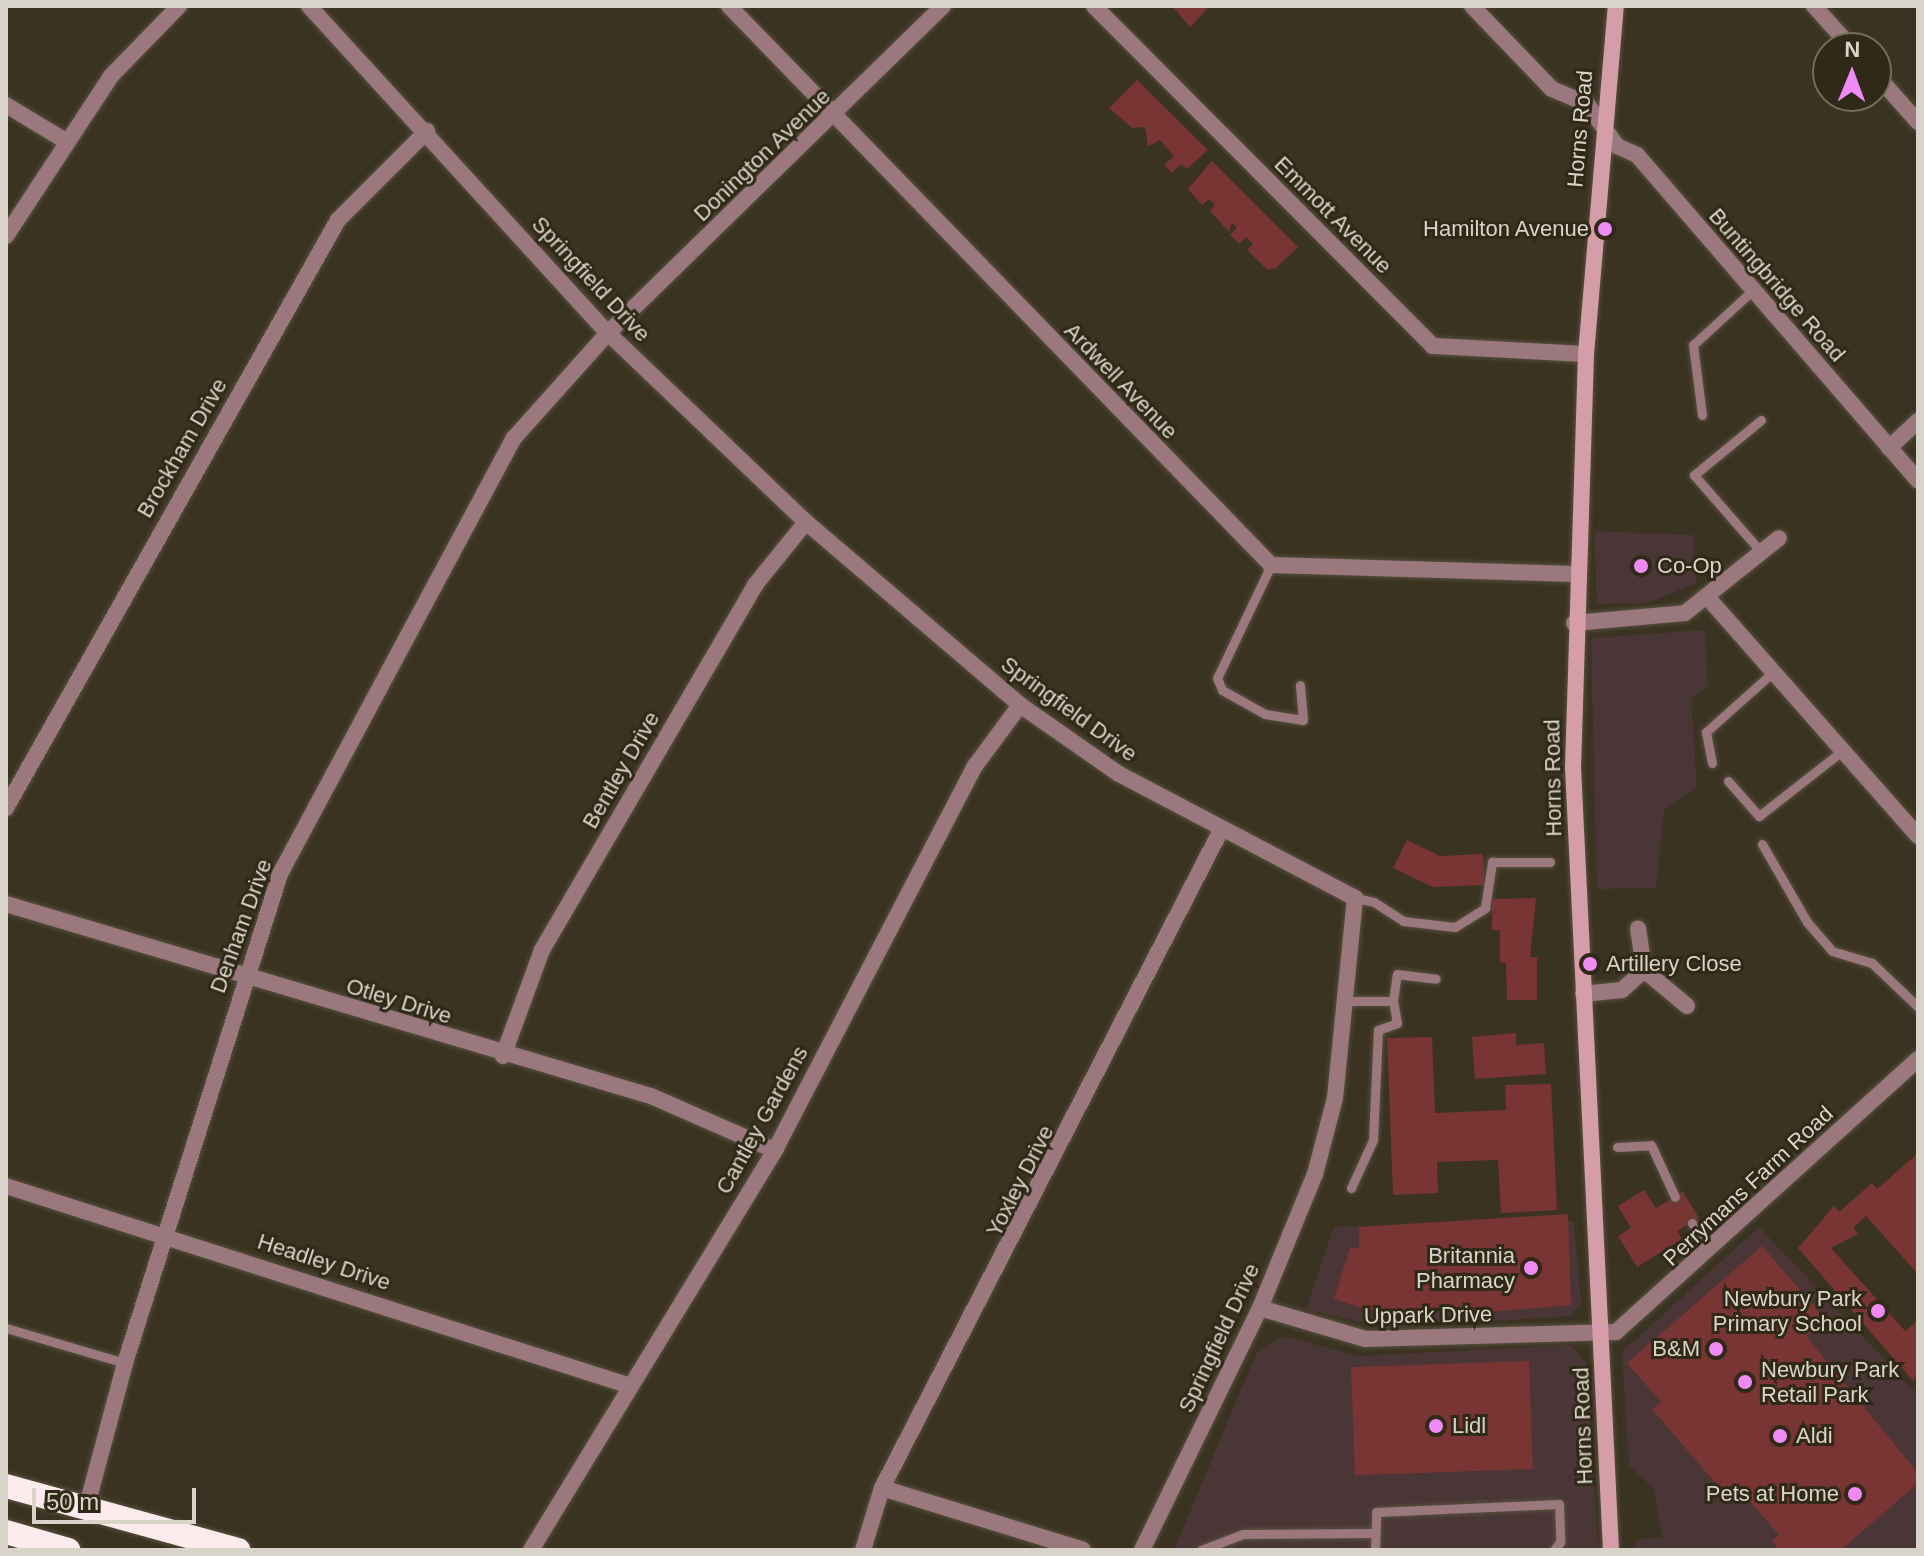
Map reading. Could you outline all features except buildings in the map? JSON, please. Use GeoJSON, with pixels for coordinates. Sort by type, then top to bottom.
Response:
{"type":"FeatureCollection","features":[{"type":"Feature","properties":{"kind":"highway"},"geometry":{"type":"LineString","coordinates":[[6,1486],[238,1550]]}},
{"type":"Feature","properties":{"kind":"highway"},"geometry":{"type":"LineString","coordinates":[[6,1532],[68,1550]]}},
{"type":"Feature","properties":{"kind":"street"},"geometry":{"type":"LineString","coordinates":[[6,236],[64,140],[111,76],[179,6]]}},
{"type":"Feature","properties":{"kind":"street","name":"Springfield Drive"},"geometry":{"type":"LineString","coordinates":[[309,6],[427,131],[608,333],[806,522],[1020,705],[1119,774],[1220,832],[1355,898],[1346,1001],[1326,1138],[1260,1308],[1142,1550]]}},
{"type":"Feature","properties":{"kind":"street","name":"Ardwell Avenue"},"geometry":{"type":"LineString","coordinates":[[729,6],[1271,565]]}},
{"type":"Feature","properties":{"kind":"street","name":"Donington Avenue"},"geometry":{"type":"LineString","coordinates":[[608,333],[837,115],[943,6]]}},
{"type":"Feature","properties":{"kind":"street","name":"Emmott Avenue"},"geometry":{"type":"LineString","coordinates":[[1094,6],[1433,346],[1586,354]]}},
{"type":"Feature","properties":{"kind":"street"},"geometry":{"type":"LineString","coordinates":[[1472,6],[1552,89],[1587,104],[1601,122]]}},
{"type":"Feature","properties":{"kind":"street","name":"Horns Road"},"geometry":{"type":"LineString","coordinates":[[1611,1550],[1583,994],[1574,623],[1586,354],[1601,122],[1616,6]]}},
{"type":"Feature","properties":{"kind":"street"},"geometry":{"type":"LineString","coordinates":[[1814,6],[1838,32]]}},
{"type":"Feature","properties":{"kind":"street"},"geometry":{"type":"LineString","coordinates":[[1892,93],[1918,122]]}},
{"type":"Feature","properties":{"kind":"street"},"geometry":{"type":"LineString","coordinates":[[6,105],[64,140]]}},
{"type":"Feature","properties":{"kind":"street","name":"Buntingbridge Road"},"geometry":{"type":"LineString","coordinates":[[1601,122],[1753,290],[1918,480]]}},
{"type":"Feature","properties":{"kind":"street","name":"Brockham Drive"},"geometry":{"type":"LineString","coordinates":[[6,808],[338,220],[427,131]]}},
{"type":"Feature","properties":{"kind":"street","name":"Denham Drive"},"geometry":{"type":"LineString","coordinates":[[86,1509],[125,1363],[168,1234],[245,976],[280,874],[514,438],[608,333]]}},
{"type":"Feature","properties":{"kind":"street"},"geometry":{"type":"LineString","coordinates":[[1889,448],[1918,421]]}},
{"type":"Feature","properties":{"kind":"street","name":"Bentley Drive"},"geometry":{"type":"LineString","coordinates":[[503,1056],[542,950],[755,585],[806,522]]}},
{"type":"Feature","properties":{"kind":"street"},"geometry":{"type":"LineString","coordinates":[[1574,623],[1685,613],[1709,599],[1779,538]]}},
{"type":"Feature","properties":{"kind":"street"},"geometry":{"type":"LineString","coordinates":[[1271,565],[1576,574]]}},
{"type":"Feature","properties":{"kind":"street"},"geometry":{"type":"LineString","coordinates":[[1709,599],[1918,836]]}},
{"type":"Feature","properties":{"kind":"street","name":"Cantley Gardens"},"geometry":{"type":"LineString","coordinates":[[531,1550],[627,1385],[774,1150],[975,766],[1020,705]]}},
{"type":"Feature","properties":{"kind":"street","name":"Yoxley Drive"},"geometry":{"type":"LineString","coordinates":[[863,1550],[882,1488],[1220,832]]}},
{"type":"Feature","properties":{"kind":"street","name":"Otley Drive"},"geometry":{"type":"LineString","coordinates":[[6,904],[503,1056],[651,1096],[774,1150]]}},
{"type":"Feature","properties":{"kind":"street"},"geometry":{"type":"LineString","coordinates":[[1638,928],[1644,970],[1687,1006]]}},
{"type":"Feature","properties":{"kind":"street"},"geometry":{"type":"LineString","coordinates":[[1583,994],[1622,990],[1644,970]]}},
{"type":"Feature","properties":{"kind":"street","name":"Perrymans Farm Road"},"geometry":{"type":"LineString","coordinates":[[1602,1333],[1625,1329],[1918,1059]]}},
{"type":"Feature","properties":{"kind":"street","name":"Headley Drive"},"geometry":{"type":"LineString","coordinates":[[6,1186],[168,1234],[627,1385]]}},
{"type":"Feature","properties":{"kind":"street","name":"Uppark Drive"},"geometry":{"type":"LineString","coordinates":[[1260,1308],[1365,1339],[1602,1333]]}},
{"type":"Feature","properties":{"kind":"street"},"geometry":{"type":"LineString","coordinates":[[882,1488],[1083,1550]]}},
{"type":"Feature","properties":{"kind":"lane"},"geometry":{"type":"LineString","coordinates":[[1702,415],[1693,345],[1753,290]]}},
{"type":"Feature","properties":{"kind":"lane"},"geometry":{"type":"LineString","coordinates":[[1761,420],[1694,475],[1762,553]]}},
{"type":"Feature","properties":{"kind":"lane"},"geometry":{"type":"LineString","coordinates":[[1271,565],[1217,678],[1222,690],[1265,714],[1303,720],[1300,685]]}},
{"type":"Feature","properties":{"kind":"lane"},"geometry":{"type":"LineString","coordinates":[[1712,763],[1706,732],[1773,672]]}},
{"type":"Feature","properties":{"kind":"lane"},"geometry":{"type":"LineString","coordinates":[[1728,781],[1759,816],[1842,751]]}},
{"type":"Feature","properties":{"kind":"lane"},"geometry":{"type":"LineString","coordinates":[[1762,844],[1807,922],[1832,951],[1872,963],[1918,1007]]}},
{"type":"Feature","properties":{"kind":"lane"},"geometry":{"type":"LineString","coordinates":[[1355,898],[1374,902],[1403,921],[1455,927],[1485,908],[1492,862],[1550,862]]}},
{"type":"Feature","properties":{"kind":"lane"},"geometry":{"type":"LineString","coordinates":[[1351,1188],[1373,1140],[1378,1030],[1397,1023],[1393,1001],[1397,974],[1436,979]]}},
{"type":"Feature","properties":{"kind":"lane"},"geometry":{"type":"LineString","coordinates":[[1346,1001],[1393,1001]]}},
{"type":"Feature","properties":{"kind":"lane"},"geometry":{"type":"LineString","coordinates":[[1617,1147],[1651,1145],[1675,1197]]}},
{"type":"Feature","properties":{"kind":"lane"},"geometry":{"type":"LineString","coordinates":[[1692,1223],[1710,1250]]}},
{"type":"Feature","properties":{"kind":"lane"},"geometry":{"type":"LineString","coordinates":[[6,1328],[125,1363]]}},
{"type":"Feature","properties":{"kind":"lane"},"geometry":{"type":"LineString","coordinates":[[1375,1550],[1376,1512],[1559,1504],[1560,1542],[1554,1550]]}},
{"type":"Feature","properties":{"kind":"lane"},"geometry":{"type":"LineString","coordinates":[[1201,1550],[1243,1534],[1374,1533]]}},
{"type":"Feature","properties":{"kind":"shaded area"},"geometry":{"type":"Polygon","coordinates":[[[1594,531],[1693,535],[1696,583],[1648,603],[1597,604],[1594,531]]]}},
{"type":"Feature","properties":{"kind":"shaded area"},"geometry":{"type":"Polygon","coordinates":[[[1705,630],[1708,685],[1691,699],[1697,786],[1664,810],[1656,888],[1597,889],[1591,638],[1705,630]]]}},
{"type":"Feature","properties":{"kind":"shaded area"},"geometry":{"type":"Polygon","coordinates":[[[1574,1221],[1581,1303],[1572,1316],[1386,1328],[1306,1309],[1334,1227],[1574,1221]]]}},
{"type":"Feature","properties":{"kind":"shaded area","name":"Newbury Park Retail Park"},"geometry":{"type":"Polygon","coordinates":[[[1759,1227],[1918,1395],[1918,1550],[1635,1550],[1635,1540],[1662,1537],[1654,1489],[1629,1465],[1622,1352],[1759,1227]]]}},
{"type":"Feature","properties":{"kind":"shaded area"},"geometry":{"type":"Polygon","coordinates":[[[1283,1336],[1359,1356],[1571,1345],[1587,1363],[1598,1550],[1174,1550],[1256,1354],[1283,1336]]]}},
{"type":"Feature","properties":{"kind":"place","name":"Hamilton Avenue"},"geometry":{"type":"Point","coordinates":[1605,229]}},
{"type":"Feature","properties":{"kind":"place","name":"Co-Op"},"geometry":{"type":"Point","coordinates":[1641,566]}},
{"type":"Feature","properties":{"kind":"place","name":"Artillery Close"},"geometry":{"type":"Point","coordinates":[1590,964]}},
{"type":"Feature","properties":{"kind":"place","name":"Britannia Pharmacy"},"geometry":{"type":"Point","coordinates":[1531,1268]}},
{"type":"Feature","properties":{"kind":"place","name":"Newbury Park Primary School"},"geometry":{"type":"Point","coordinates":[1878,1311]}},
{"type":"Feature","properties":{"kind":"place","name":"B&M"},"geometry":{"type":"Point","coordinates":[1716,1349]}},
{"type":"Feature","properties":{"kind":"place","name":"Newbury Park Retail Park"},"geometry":{"type":"Point","coordinates":[1745,1382]}},
{"type":"Feature","properties":{"kind":"place","name":"Lidl"},"geometry":{"type":"Point","coordinates":[1436,1426]}},
{"type":"Feature","properties":{"kind":"place","name":"Aldi"},"geometry":{"type":"Point","coordinates":[1780,1436]}},
{"type":"Feature","properties":{"kind":"place","name":"Pets at Home"},"geometry":{"type":"Point","coordinates":[1855,1494]}}]}
